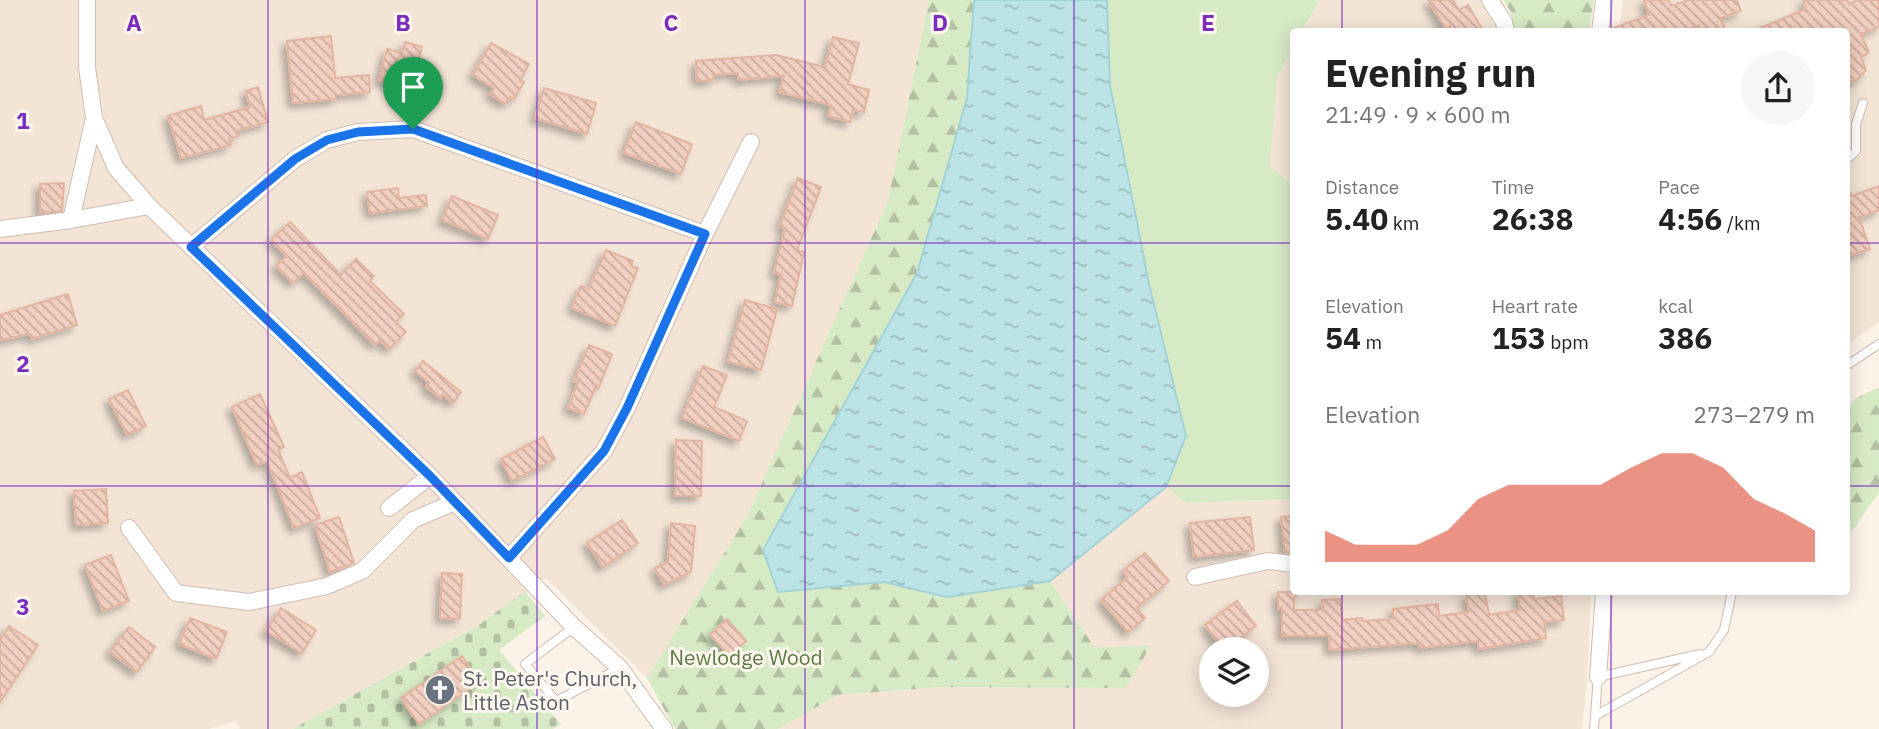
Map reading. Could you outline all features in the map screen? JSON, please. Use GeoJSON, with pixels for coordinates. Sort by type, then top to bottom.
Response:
{"type":"FeatureCollection","features":[{"type":"Feature","properties":{"kind":"street"},"geometry":{"type":"LineString","coordinates":[[87,0],[87,67],[94,118],[116,168],[149,206],[430,476],[574,627],[620,668],[664,729]]}},
{"type":"Feature","properties":{"kind":"street"},"geometry":{"type":"LineString","coordinates":[[1490,0],[1505,28]]}},
{"type":"Feature","properties":{"kind":"street"},"geometry":{"type":"LineString","coordinates":[[1600,28],[1604,0]]}},
{"type":"Feature","properties":{"kind":"street"},"geometry":{"type":"LineString","coordinates":[[71,220],[94,118]]}},
{"type":"Feature","properties":{"kind":"street"},"geometry":{"type":"LineString","coordinates":[[191,247],[295,159],[327,140],[358,132],[413,129],[705,234]]}},
{"type":"Feature","properties":{"kind":"street"},"geometry":{"type":"LineString","coordinates":[[509,558],[604,451],[627,408],[705,234],[751,142]]}},
{"type":"Feature","properties":{"kind":"street"},"geometry":{"type":"LineString","coordinates":[[0,229],[149,206]]}},
{"type":"Feature","properties":{"kind":"street"},"geometry":{"type":"LineString","coordinates":[[389,508],[430,476]]}},
{"type":"Feature","properties":{"kind":"street"},"geometry":{"type":"LineString","coordinates":[[129,528],[176,593],[249,601],[327,586],[362,571],[413,520],[455,502]]}},
{"type":"Feature","properties":{"kind":"street"},"geometry":{"type":"LineString","coordinates":[[1195,578],[1268,561],[1290,564]]}},
{"type":"Feature","properties":{"kind":"street"},"geometry":{"type":"LineString","coordinates":[[1598,677],[1604,595]]}},
{"type":"Feature","properties":{"kind":"lane"},"geometry":{"type":"LineString","coordinates":[[1850,156],[1856,151],[1856,124],[1863,103]]}},
{"type":"Feature","properties":{"kind":"lane"},"geometry":{"type":"LineString","coordinates":[[1850,363],[1879,344]]}},
{"type":"Feature","properties":{"kind":"lane"},"geometry":{"type":"LineString","coordinates":[[1595,716],[1709,652],[1724,630],[1731,595]]}},
{"type":"Feature","properties":{"kind":"lane"},"geometry":{"type":"LineString","coordinates":[[574,627],[525,664],[556,701],[620,668]]}},
{"type":"Feature","properties":{"kind":"lane"},"geometry":{"type":"LineString","coordinates":[[1594,729],[1598,677],[1709,652]]}},
{"type":"Feature","properties":{"kind":"shaded area"},"geometry":{"type":"Polygon","coordinates":[[[0,0],[929,0],[888,201],[747,516],[647,678],[546,578],[479,625],[293,729],[240,729],[236,721],[209,729],[0,729],[0,0]]]}},
{"type":"Feature","properties":{"kind":"shaded area"},"geometry":{"type":"Polygon","coordinates":[[[1320,0],[1481,0],[1497,28],[1304,28],[1320,0]]]}},
{"type":"Feature","properties":{"kind":"shaded area"},"geometry":{"type":"Polygon","coordinates":[[[1623,0],[1879,0],[1879,322],[1850,342],[1850,28],[1620,28],[1623,0]]]}},
{"type":"Feature","properties":{"kind":"shaded area"},"geometry":{"type":"Polygon","coordinates":[[[1290,54],[1290,183],[1270,165],[1277,78],[1290,54]]]}},
{"type":"Feature","properties":{"kind":"shaded area"},"geometry":{"type":"Polygon","coordinates":[[[1166,487],[1186,503],[1290,499],[1290,595],[1591,595],[1582,729],[778,729],[838,695],[942,687],[1126,688],[1095,648],[1050,581],[1166,487]]]}},
{"type":"Feature","properties":{"kind":"green space","name":"Newlodge Wood"},"geometry":{"type":"Polygon","coordinates":[[[929,0],[974,0],[967,98],[917,273],[763,551],[778,592],[884,582],[947,597],[1050,581],[1095,648],[1151,645],[1126,688],[942,687],[838,695],[778,729],[675,729],[647,678],[747,516],[888,201],[929,0]]]}},
{"type":"Feature","properties":{"kind":"green space"},"geometry":{"type":"Polygon","coordinates":[[[1107,0],[1320,0],[1304,28],[1290,28],[1290,54],[1277,78],[1270,165],[1290,183],[1290,499],[1186,503],[1166,487],[1186,436],[1149,284],[1110,85],[1107,0]]]}},
{"type":"Feature","properties":{"kind":"green space"},"geometry":{"type":"Polygon","coordinates":[[[1503,0],[1594,0],[1589,28],[1514,28],[1511,12],[1503,0]]]}},
{"type":"Feature","properties":{"kind":"green space"},"geometry":{"type":"Polygon","coordinates":[[[1879,389],[1879,492],[1850,532],[1850,407],[1855,399],[1879,389]]]}},
{"type":"Feature","properties":{"kind":"green space"},"geometry":{"type":"Polygon","coordinates":[[[525,591],[545,616],[499,650],[561,724],[553,729],[293,729],[479,625],[525,591]]]}},
{"type":"Feature","properties":{"kind":"water"},"geometry":{"type":"Polygon","coordinates":[[[974,0],[1107,0],[1110,85],[1149,284],[1186,436],[1166,487],[1050,581],[947,597],[884,582],[778,592],[763,550],[917,273],[967,98],[974,0]]]}},
{"type":"Feature","properties":{"kind":"building"},"geometry":{"type":"Polygon","coordinates":[[[1428,0],[1453,0],[1459,10],[1468,5],[1482,28],[1450,26],[1445,28],[1428,0]]]}},
{"type":"Feature","properties":{"kind":"building"},"geometry":{"type":"Polygon","coordinates":[[[1644,0],[1669,0],[1671,6],[1689,0],[1737,0],[1741,11],[1721,18],[1725,28],[1700,28],[1699,25],[1691,28],[1614,28],[1649,15],[1644,0]]]}},
{"type":"Feature","properties":{"kind":"building"},"geometry":{"type":"Polygon","coordinates":[[[1803,0],[1847,0],[1849,4],[1858,0],[1879,0],[1879,27],[1861,34],[1869,52],[1861,57],[1866,70],[1856,81],[1850,82],[1850,28],[1761,28],[1806,9],[1803,0]]]}},
{"type":"Feature","properties":{"kind":"building"},"geometry":{"type":"Polygon","coordinates":[[[331,36],[335,78],[369,75],[370,92],[336,95],[336,99],[293,103],[287,41],[331,36]]]}},
{"type":"Feature","properties":{"kind":"building"},"geometry":{"type":"Polygon","coordinates":[[[833,37],[859,43],[848,84],[869,90],[864,112],[853,110],[850,122],[828,116],[831,105],[779,92],[784,76],[738,80],[738,73],[713,75],[714,80],[697,81],[696,61],[776,55],[825,67],[833,37]]]}},
{"type":"Feature","properties":{"kind":"building"},"geometry":{"type":"Polygon","coordinates":[[[405,42],[422,47],[417,64],[426,67],[420,87],[412,85],[411,89],[379,80],[387,49],[402,53],[405,42]]]}},
{"type":"Feature","properties":{"kind":"building"},"geometry":{"type":"Polygon","coordinates":[[[491,43],[529,64],[520,81],[524,82],[514,99],[510,97],[506,104],[490,94],[494,88],[473,75],[491,43]]]}},
{"type":"Feature","properties":{"kind":"building"},"geometry":{"type":"Polygon","coordinates":[[[258,87],[268,122],[236,131],[238,136],[229,139],[231,145],[181,158],[168,116],[201,106],[204,120],[250,107],[246,91],[258,87]]]}},
{"type":"Feature","properties":{"kind":"building"},"geometry":{"type":"Polygon","coordinates":[[[544,88],[596,103],[587,134],[535,118],[544,88]]]}},
{"type":"Feature","properties":{"kind":"building"},"geometry":{"type":"Polygon","coordinates":[[[636,122],[692,144],[681,174],[624,153],[636,122]]]}},
{"type":"Feature","properties":{"kind":"building"},"geometry":{"type":"Polygon","coordinates":[[[798,178],[821,187],[797,250],[804,252],[792,306],[775,302],[781,274],[774,273],[785,228],[780,226],[798,178]]]}},
{"type":"Feature","properties":{"kind":"building"},"geometry":{"type":"Polygon","coordinates":[[[64,183],[62,211],[40,213],[40,184],[64,183]]]}},
{"type":"Feature","properties":{"kind":"building"},"geometry":{"type":"Polygon","coordinates":[[[1879,186],[1879,210],[1859,217],[1870,249],[1851,255],[1850,193],[1852,196],[1879,186]]]}},
{"type":"Feature","properties":{"kind":"building"},"geometry":{"type":"Polygon","coordinates":[[[398,188],[399,198],[426,195],[427,206],[370,213],[367,192],[398,188]]]}},
{"type":"Feature","properties":{"kind":"building"},"geometry":{"type":"Polygon","coordinates":[[[452,196],[498,215],[488,239],[442,220],[452,196]]]}},
{"type":"Feature","properties":{"kind":"building"},"geometry":{"type":"Polygon","coordinates":[[[290,222],[341,275],[356,259],[374,276],[370,281],[404,314],[396,322],[406,332],[389,349],[380,340],[375,345],[304,273],[293,283],[276,266],[287,256],[271,240],[290,222]]]}},
{"type":"Feature","properties":{"kind":"building"},"geometry":{"type":"Polygon","coordinates":[[[606,250],[633,261],[631,266],[638,268],[615,326],[572,308],[581,286],[589,289],[606,250]]]}},
{"type":"Feature","properties":{"kind":"building"},"geometry":{"type":"Polygon","coordinates":[[[68,294],[77,325],[32,339],[30,334],[0,340],[0,315],[68,294]]]}},
{"type":"Feature","properties":{"kind":"building"},"geometry":{"type":"Polygon","coordinates":[[[745,300],[777,309],[761,370],[728,362],[745,300]]]}},
{"type":"Feature","properties":{"kind":"building"},"geometry":{"type":"Polygon","coordinates":[[[589,345],[612,354],[598,389],[595,388],[584,414],[568,408],[578,382],[574,381],[589,345]]]}},
{"type":"Feature","properties":{"kind":"building"},"geometry":{"type":"Polygon","coordinates":[[[423,361],[461,392],[453,403],[443,395],[440,398],[426,387],[429,383],[415,371],[423,361]]]}},
{"type":"Feature","properties":{"kind":"building"},"geometry":{"type":"Polygon","coordinates":[[[703,366],[727,375],[714,407],[747,421],[739,441],[682,418],[703,366]]]}},
{"type":"Feature","properties":{"kind":"building"},"geometry":{"type":"Polygon","coordinates":[[[128,390],[146,426],[127,435],[109,399],[128,390]]]}},
{"type":"Feature","properties":{"kind":"building"},"geometry":{"type":"Polygon","coordinates":[[[260,394],[284,447],[278,450],[290,478],[302,472],[320,518],[294,528],[267,461],[257,465],[232,407],[260,394]]]}},
{"type":"Feature","properties":{"kind":"building"},"geometry":{"type":"Polygon","coordinates":[[[543,437],[555,459],[512,481],[501,459],[543,437]]]}},
{"type":"Feature","properties":{"kind":"building"},"geometry":{"type":"Polygon","coordinates":[[[676,440],[702,441],[701,496],[675,496],[676,440]]]}},
{"type":"Feature","properties":{"kind":"building"},"geometry":{"type":"Polygon","coordinates":[[[106,489],[108,523],[76,525],[74,491],[106,489]]]}},
{"type":"Feature","properties":{"kind":"building"},"geometry":{"type":"Polygon","coordinates":[[[1290,516],[1290,553],[1285,552],[1281,517],[1290,516]]]}},
{"type":"Feature","properties":{"kind":"building"},"geometry":{"type":"Polygon","coordinates":[[[339,517],[354,563],[330,572],[315,525],[339,517]]]}},
{"type":"Feature","properties":{"kind":"building"},"geometry":{"type":"Polygon","coordinates":[[[1250,517],[1254,550],[1194,557],[1190,523],[1250,517]]]}},
{"type":"Feature","properties":{"kind":"building"},"geometry":{"type":"Polygon","coordinates":[[[622,520],[638,543],[603,567],[587,543],[622,520]]]}},
{"type":"Feature","properties":{"kind":"building"},"geometry":{"type":"Polygon","coordinates":[[[671,523],[695,526],[691,572],[664,585],[655,568],[668,562],[671,523]]]}},
{"type":"Feature","properties":{"kind":"building"},"geometry":{"type":"Polygon","coordinates":[[[1145,553],[1169,581],[1137,608],[1145,618],[1128,632],[1101,600],[1128,577],[1123,571],[1145,553]]]}},
{"type":"Feature","properties":{"kind":"building"},"geometry":{"type":"Polygon","coordinates":[[[111,555],[129,601],[103,611],[85,565],[111,555]]]}},
{"type":"Feature","properties":{"kind":"building"},"geometry":{"type":"Polygon","coordinates":[[[442,573],[462,574],[460,619],[440,618],[442,573]]]}},
{"type":"Feature","properties":{"kind":"building"},"geometry":{"type":"Polygon","coordinates":[[[1278,592],[1297,595],[1294,597],[1294,610],[1323,610],[1322,600],[1340,599],[1342,620],[1362,618],[1362,621],[1393,619],[1393,609],[1438,604],[1439,616],[1469,612],[1466,595],[1485,595],[1489,615],[1520,610],[1518,595],[1533,595],[1534,599],[1561,596],[1564,620],[1544,622],[1546,638],[1479,649],[1478,641],[1420,648],[1419,643],[1330,650],[1329,636],[1282,636],[1282,607],[1278,609],[1278,592]]]}},
{"type":"Feature","properties":{"kind":"building"},"geometry":{"type":"Polygon","coordinates":[[[1237,601],[1256,626],[1241,637],[1214,637],[1205,625],[1237,601]]]}},
{"type":"Feature","properties":{"kind":"building"},"geometry":{"type":"Polygon","coordinates":[[[281,608],[316,630],[302,653],[266,631],[281,608]]]}},
{"type":"Feature","properties":{"kind":"building"},"geometry":{"type":"Polygon","coordinates":[[[190,618],[227,632],[216,659],[179,644],[190,618]]]}},
{"type":"Feature","properties":{"kind":"building"},"geometry":{"type":"Polygon","coordinates":[[[727,619],[746,641],[730,656],[710,635],[727,619]]]}},
{"type":"Feature","properties":{"kind":"building"},"geometry":{"type":"Polygon","coordinates":[[[9,626],[38,645],[0,702],[0,640],[9,626]]]}},
{"type":"Feature","properties":{"kind":"building"},"geometry":{"type":"Polygon","coordinates":[[[129,627],[155,647],[137,672],[110,652],[129,627]]]}},
{"type":"Feature","properties":{"kind":"building","name":"St. Peter's Church, Little Aston"},"geometry":{"type":"Polygon","coordinates":[[[462,656],[480,682],[419,724],[401,698],[462,656]]]}},
{"type":"Feature","properties":{"kind":"place","name":"St. Peter's Church, Little Aston"},"geometry":{"type":"Point","coordinates":[440,690]}},
{"type":"Feature","properties":{"kind":"route"},"geometry":{"type":"LineString","coordinates":[[413,129],[705,234],[627,408],[604,451],[509,558],[430,476],[191,247],[295,159],[327,140],[358,132],[413,129]]}}]}
